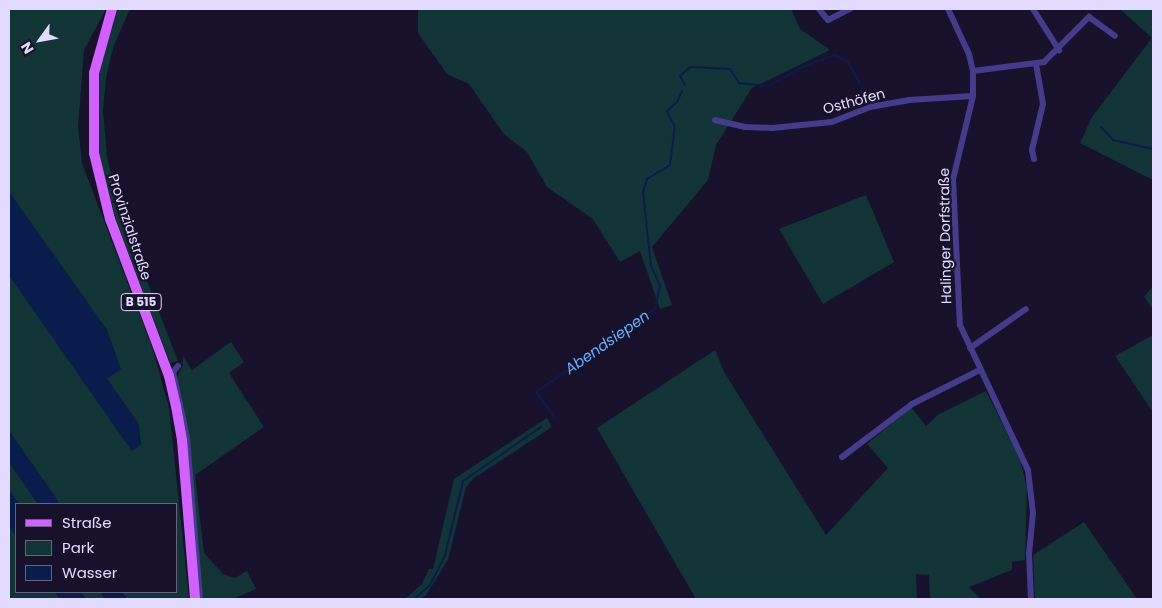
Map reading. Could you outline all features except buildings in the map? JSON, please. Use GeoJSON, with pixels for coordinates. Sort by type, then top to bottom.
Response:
{"type":"FeatureCollection","features":[{"type":"Feature","properties":{"kind":"main road","name":"Provinzialstraße"},"geometry":{"type":"LineString","coordinates":[[112,9],[94,73],[94,153],[110,219],[169,376],[176,406],[182,440],[195,599]]}},
{"type":"Feature","properties":{"kind":"street"},"geometry":{"type":"LineString","coordinates":[[819,9],[828,20],[850,9]]}},
{"type":"Feature","properties":{"kind":"street","name":"Halinger Dorfstraße"},"geometry":{"type":"LineString","coordinates":[[948,9],[969,54],[973,72],[973,96],[953,179],[960,325],[1020,450],[1032,489],[1031,599]]}},
{"type":"Feature","properties":{"kind":"street"},"geometry":{"type":"LineString","coordinates":[[1033,9],[1059,50]]}},
{"type":"Feature","properties":{"kind":"street"},"geometry":{"type":"LineString","coordinates":[[973,72],[1036,64],[1059,50],[1089,17],[1115,36]]}},
{"type":"Feature","properties":{"kind":"street"},"geometry":{"type":"LineString","coordinates":[[1034,159],[1032,150],[1043,104],[1036,64]]}},
{"type":"Feature","properties":{"kind":"street","name":"Osthöfen"},"geometry":{"type":"LineString","coordinates":[[715,120],[772,128],[832,122],[870,107],[908,100],[973,96]]}},
{"type":"Feature","properties":{"kind":"street"},"geometry":{"type":"LineString","coordinates":[[970,348],[1026,309]]}},
{"type":"Feature","properties":{"kind":"street"},"geometry":{"type":"LineString","coordinates":[[178,366],[173,372],[187,437],[200,599]]}},
{"type":"Feature","properties":{"kind":"street"},"geometry":{"type":"LineString","coordinates":[[842,457],[912,404],[980,370]]}},
{"type":"Feature","properties":{"kind":"green space"},"geometry":{"type":"Polygon","coordinates":[[[9,9],[106,9],[84,50],[78,126],[82,163],[153,350],[169,408],[189,599],[127,599],[123,593],[178,593],[178,503],[59,503],[9,431],[9,275],[132,451],[141,444],[138,423],[107,379],[107,330],[9,192],[9,9]]]}},
{"type":"Feature","properties":{"kind":"green space"},"geometry":{"type":"Polygon","coordinates":[[[118,9],[130,9],[114,45],[106,77],[103,111],[107,157],[122,217],[178,361],[170,363],[116,220],[98,150],[97,91],[100,68],[118,9]]]}},
{"type":"Feature","properties":{"kind":"green space"},"geometry":{"type":"Polygon","coordinates":[[[418,9],[791,9],[800,29],[830,50],[752,88],[716,145],[708,180],[652,247],[672,305],[660,309],[640,251],[620,262],[593,219],[547,187],[527,152],[504,134],[469,84],[447,74],[418,33],[418,9]]]}},
{"type":"Feature","properties":{"kind":"green space"},"geometry":{"type":"Polygon","coordinates":[[[1120,9],[1153,9],[1153,180],[1080,143],[1092,117],[1152,38],[1120,9]]]}},
{"type":"Feature","properties":{"kind":"green space"},"geometry":{"type":"Polygon","coordinates":[[[866,195],[894,262],[823,304],[779,229],[866,195]]]}},
{"type":"Feature","properties":{"kind":"green space"},"geometry":{"type":"Polygon","coordinates":[[[1153,286],[1153,309],[1144,297],[1153,286]]]}},
{"type":"Feature","properties":{"kind":"green space"},"geometry":{"type":"Polygon","coordinates":[[[1153,335],[1153,412],[1115,356],[1153,335]]]}},
{"type":"Feature","properties":{"kind":"green space"},"geometry":{"type":"Polygon","coordinates":[[[231,342],[244,362],[229,373],[264,427],[195,475],[204,553],[223,574],[235,578],[247,571],[256,589],[233,599],[200,599],[175,381],[183,365],[183,356],[192,370],[231,342]]]}},
{"type":"Feature","properties":{"kind":"green space"},"geometry":{"type":"Polygon","coordinates":[[[715,350],[724,372],[826,535],[888,468],[867,444],[911,407],[926,426],[939,414],[986,391],[1020,459],[1027,488],[1025,560],[1012,562],[1012,570],[969,587],[981,599],[930,599],[929,575],[916,574],[917,599],[696,599],[597,428],[715,350]]]}},
{"type":"Feature","properties":{"kind":"green space"},"geometry":{"type":"Polygon","coordinates":[[[547,418],[552,427],[474,478],[466,487],[448,560],[426,595],[420,599],[405,599],[422,584],[429,569],[433,569],[454,479],[547,418]]]}},
{"type":"Feature","properties":{"kind":"green space"},"geometry":{"type":"Polygon","coordinates":[[[9,462],[37,503],[18,503],[9,490],[9,462]]]}},
{"type":"Feature","properties":{"kind":"green space"},"geometry":{"type":"Polygon","coordinates":[[[1084,522],[1137,599],[1035,599],[1033,555],[1084,522]]]}},
{"type":"Feature","properties":{"kind":"green space"},"geometry":{"type":"Polygon","coordinates":[[[9,526],[15,535],[15,593],[56,593],[60,599],[9,599],[9,526]]]}},
{"type":"Feature","properties":{"kind":"green space"},"geometry":{"type":"Polygon","coordinates":[[[81,593],[101,593],[105,599],[86,599],[81,593]]]}},
{"type":"Feature","properties":{"kind":"water"},"geometry":{"type":"Polygon","coordinates":[[[9,192],[107,330],[121,369],[107,379],[138,423],[141,444],[132,451],[9,275],[9,192]]]}},
{"type":"Feature","properties":{"kind":"water"},"geometry":{"type":"Polygon","coordinates":[[[9,431],[59,503],[37,503],[9,462],[9,431]]]}},
{"type":"Feature","properties":{"kind":"water"},"geometry":{"type":"Polygon","coordinates":[[[9,490],[18,503],[15,503],[15,535],[9,526],[9,490]]]}},
{"type":"Feature","properties":{"kind":"water"},"geometry":{"type":"Polygon","coordinates":[[[56,593],[81,593],[86,599],[60,599],[56,593]]]}},
{"type":"Feature","properties":{"kind":"water"},"geometry":{"type":"Polygon","coordinates":[[[101,593],[123,593],[127,599],[105,599],[101,593]]]}},
{"type":"Feature","properties":{"kind":"waterway","name":"Abendsiepen"},"geometry":{"type":"LineString","coordinates":[[685,85],[680,76],[690,67],[730,69],[739,83],[769,86],[802,67],[835,55],[848,62],[860,84]]}},
{"type":"Feature","properties":{"kind":"waterway","name":"Abendsiepen"},"geometry":{"type":"LineString","coordinates":[[555,418],[536,392],[655,309],[660,286],[651,266],[643,192],[647,179],[670,165],[675,127],[667,111],[677,102],[682,91]]}},
{"type":"Feature","properties":{"kind":"waterway","name":"Abendsiepen"},"geometry":{"type":"LineString","coordinates":[[1101,127],[1113,140],[1153,149]]}},
{"type":"Feature","properties":{"kind":"waterway","name":"Abendsiepen"},"geometry":{"type":"LineString","coordinates":[[414,599],[430,585],[445,555],[463,481],[541,427]]}}]}
